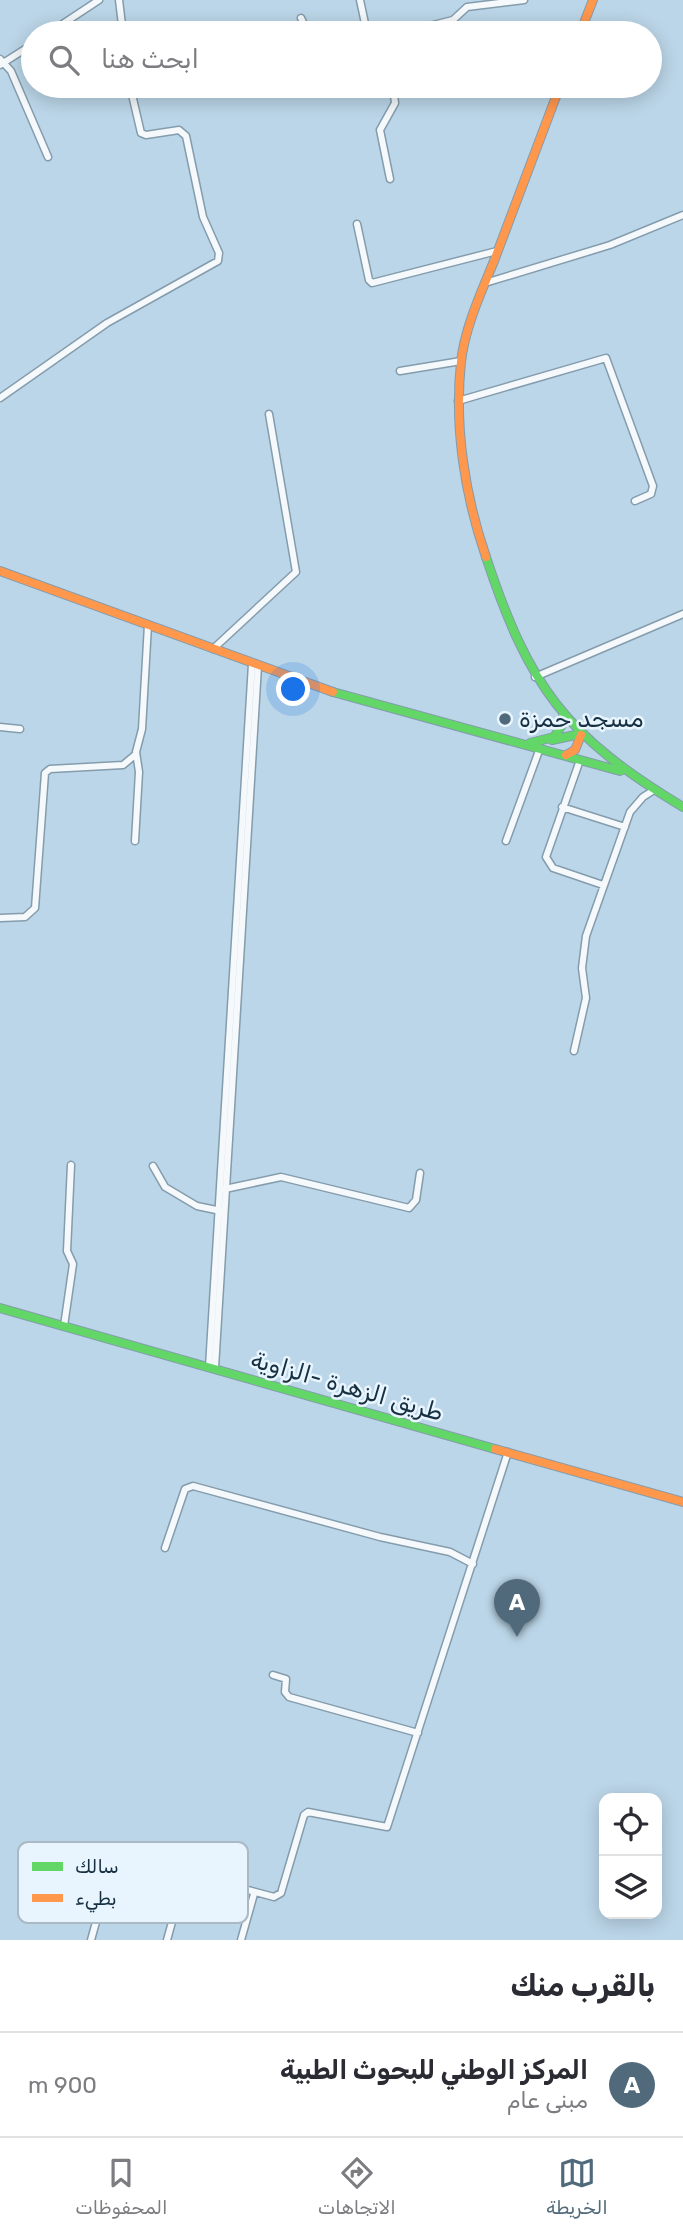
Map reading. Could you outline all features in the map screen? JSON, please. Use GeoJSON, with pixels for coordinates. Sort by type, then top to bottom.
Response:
{"type":"FeatureCollection","features":[{"type":"Feature","properties":{"kind":"main road"},"geometry":{"type":"LineString","coordinates":[[585,21],[593,0]]}},
{"type":"Feature","properties":{"kind":"main road"},"geometry":{"type":"LineString","coordinates":[[555,98],[485,284],[461,360],[458,401],[461,452],[476,516],[506,617],[535,677],[580,735],[626,773],[683,807]]}},
{"type":"Feature","properties":{"kind":"main road"},"geometry":{"type":"LineString","coordinates":[[0,571],[255,665],[381,707],[523,743],[626,773]]}},
{"type":"Feature","properties":{"kind":"main road"},"geometry":{"type":"LineString","coordinates":[[550,740],[560,730],[563,716]]}},
{"type":"Feature","properties":{"kind":"main road"},"geometry":{"type":"LineString","coordinates":[[523,743],[580,735]]}},
{"type":"Feature","properties":{"kind":"main road"},"geometry":{"type":"LineString","coordinates":[[566,755],[578,746],[580,735]]}},
{"type":"Feature","properties":{"kind":"main road","name":"طريق الزهرة -الزاوية"},"geometry":{"type":"LineString","coordinates":[[0,1308],[683,1502]]}},
{"type":"Feature","properties":{"kind":"street"},"geometry":{"type":"LineString","coordinates":[[67,21],[99,0]]}},
{"type":"Feature","properties":{"kind":"street"},"geometry":{"type":"LineString","coordinates":[[119,0],[121,21]]}},
{"type":"Feature","properties":{"kind":"street"},"geometry":{"type":"LineString","coordinates":[[360,0],[364,21]]}},
{"type":"Feature","properties":{"kind":"street"},"geometry":{"type":"LineString","coordinates":[[449,21],[467,7],[524,0]]}},
{"type":"Feature","properties":{"kind":"street"},"geometry":{"type":"LineString","coordinates":[[21,51],[1,63],[11,71],[21,94]]}},
{"type":"Feature","properties":{"kind":"street"},"geometry":{"type":"LineString","coordinates":[[23,98],[48,157]]}},
{"type":"Feature","properties":{"kind":"street"},"geometry":{"type":"LineString","coordinates":[[0,398],[125,311],[218,261],[219,253],[203,216],[186,135],[179,130],[143,135],[133,98]]}},
{"type":"Feature","properties":{"kind":"street"},"geometry":{"type":"LineString","coordinates":[[390,179],[380,130],[395,103],[394,98]]}},
{"type":"Feature","properties":{"kind":"street"},"geometry":{"type":"LineString","coordinates":[[485,284],[610,245],[683,215]]}},
{"type":"Feature","properties":{"kind":"street"},"geometry":{"type":"LineString","coordinates":[[357,224],[372,283],[497,251]]}},
{"type":"Feature","properties":{"kind":"street"},"geometry":{"type":"LineString","coordinates":[[458,401],[606,358],[653,486],[651,494],[635,501]]}},
{"type":"Feature","properties":{"kind":"street"},"geometry":{"type":"LineString","coordinates":[[400,371],[461,360]]}},
{"type":"Feature","properties":{"kind":"street"},"geometry":{"type":"LineString","coordinates":[[214,649],[296,572],[269,415]]}},
{"type":"Feature","properties":{"kind":"street"},"geometry":{"type":"LineString","coordinates":[[535,677],[683,614]]}},
{"type":"Feature","properties":{"kind":"street"},"geometry":{"type":"LineString","coordinates":[[135,841],[139,776],[135,755],[142,729],[148,625]]}},
{"type":"Feature","properties":{"kind":"street"},"geometry":{"type":"LineString","coordinates":[[220,1211],[225,1189],[255,665]]}},
{"type":"Feature","properties":{"kind":"street"},"geometry":{"type":"LineString","coordinates":[[212,1368],[255,665]]}},
{"type":"Feature","properties":{"kind":"street"},"geometry":{"type":"LineString","coordinates":[[0,727],[20,729]]}},
{"type":"Feature","properties":{"kind":"street"},"geometry":{"type":"LineString","coordinates":[[506,841],[540,748]]}},
{"type":"Feature","properties":{"kind":"street"},"geometry":{"type":"LineString","coordinates":[[0,918],[25,917],[35,908],[44,772],[50,769],[123,765],[135,755]]}},
{"type":"Feature","properties":{"kind":"street"},"geometry":{"type":"LineString","coordinates":[[580,760],[546,852],[547,861],[553,868],[603,885]]}},
{"type":"Feature","properties":{"kind":"street"},"geometry":{"type":"LineString","coordinates":[[574,1051],[586,998],[582,968],[586,936],[634,807],[654,790]]}},
{"type":"Feature","properties":{"kind":"street"},"geometry":{"type":"LineString","coordinates":[[562,807],[625,827]]}},
{"type":"Feature","properties":{"kind":"street"},"geometry":{"type":"LineString","coordinates":[[64,1326],[73,1264],[67,1251],[71,1166]]}},
{"type":"Feature","properties":{"kind":"street"},"geometry":{"type":"LineString","coordinates":[[153,1166],[165,1187],[197,1206],[220,1211]]}},
{"type":"Feature","properties":{"kind":"street"},"geometry":{"type":"LineString","coordinates":[[225,1189],[281,1177],[409,1208],[415,1203],[420,1173]]}},
{"type":"Feature","properties":{"kind":"street"},"geometry":{"type":"LineString","coordinates":[[248,1892],[274,1898],[281,1893],[304,1815],[308,1812],[387,1827],[508,1452]]}},
{"type":"Feature","properties":{"kind":"street"},"geometry":{"type":"LineString","coordinates":[[164,1548],[185,1489],[192,1486],[380,1537],[450,1552],[473,1564]]}},
{"type":"Feature","properties":{"kind":"street"},"geometry":{"type":"LineString","coordinates":[[273,1675],[286,1679],[285,1692],[289,1697],[418,1733]]}},
{"type":"Feature","properties":{"kind":"street"},"geometry":{"type":"LineString","coordinates":[[248,1915],[254,1894]]}},
{"type":"Feature","properties":{"kind":"street"},"geometry":{"type":"LineString","coordinates":[[91,1940],[96,1923]]}},
{"type":"Feature","properties":{"kind":"street"},"geometry":{"type":"LineString","coordinates":[[166,1940],[171,1923]]}},
{"type":"Feature","properties":{"kind":"street"},"geometry":{"type":"LineString","coordinates":[[241,1940],[246,1923]]}},
{"type":"Feature","properties":{"kind":"traffic: fast"},"geometry":{"type":"LineString","coordinates":[[486,557],[518,641],[536,675],[556,704],[580,731],[608,756],[683,807]]}},
{"type":"Feature","properties":{"kind":"traffic: fast"},"geometry":{"type":"LineString","coordinates":[[333,692],[620,771]]}},
{"type":"Feature","properties":{"kind":"traffic: fast"},"geometry":{"type":"LineString","coordinates":[[530,743],[554,737],[562,725],[563,716]]}},
{"type":"Feature","properties":{"kind":"traffic: fast"},"geometry":{"type":"LineString","coordinates":[[552,740],[580,734]]}},
{"type":"Feature","properties":{"kind":"traffic: fast"},"geometry":{"type":"LineString","coordinates":[[0,1308],[495,1449]]}},
{"type":"Feature","properties":{"kind":"traffic: slow"},"geometry":{"type":"LineString","coordinates":[[585,21],[593,0]]}},
{"type":"Feature","properties":{"kind":"traffic: slow"},"geometry":{"type":"LineString","coordinates":[[486,557],[472,510],[463,461],[459,411],[461,362],[474,310],[555,98]]}},
{"type":"Feature","properties":{"kind":"traffic: slow"},"geometry":{"type":"LineString","coordinates":[[0,571],[333,692]]}},
{"type":"Feature","properties":{"kind":"traffic: slow"},"geometry":{"type":"LineString","coordinates":[[566,755],[575,750],[581,735]]}},
{"type":"Feature","properties":{"kind":"traffic: slow"},"geometry":{"type":"LineString","coordinates":[[495,1449],[683,1502]]}},
{"type":"Feature","properties":{"kind":"place","name":"مسجد حمزة"},"geometry":{"type":"Point","coordinates":[505,719]}},
{"type":"Feature","properties":{"kind":"place","name":"المركز الوطني للبحوث الطبية"},"geometry":{"type":"Point","coordinates":[517,1637]}}]}
